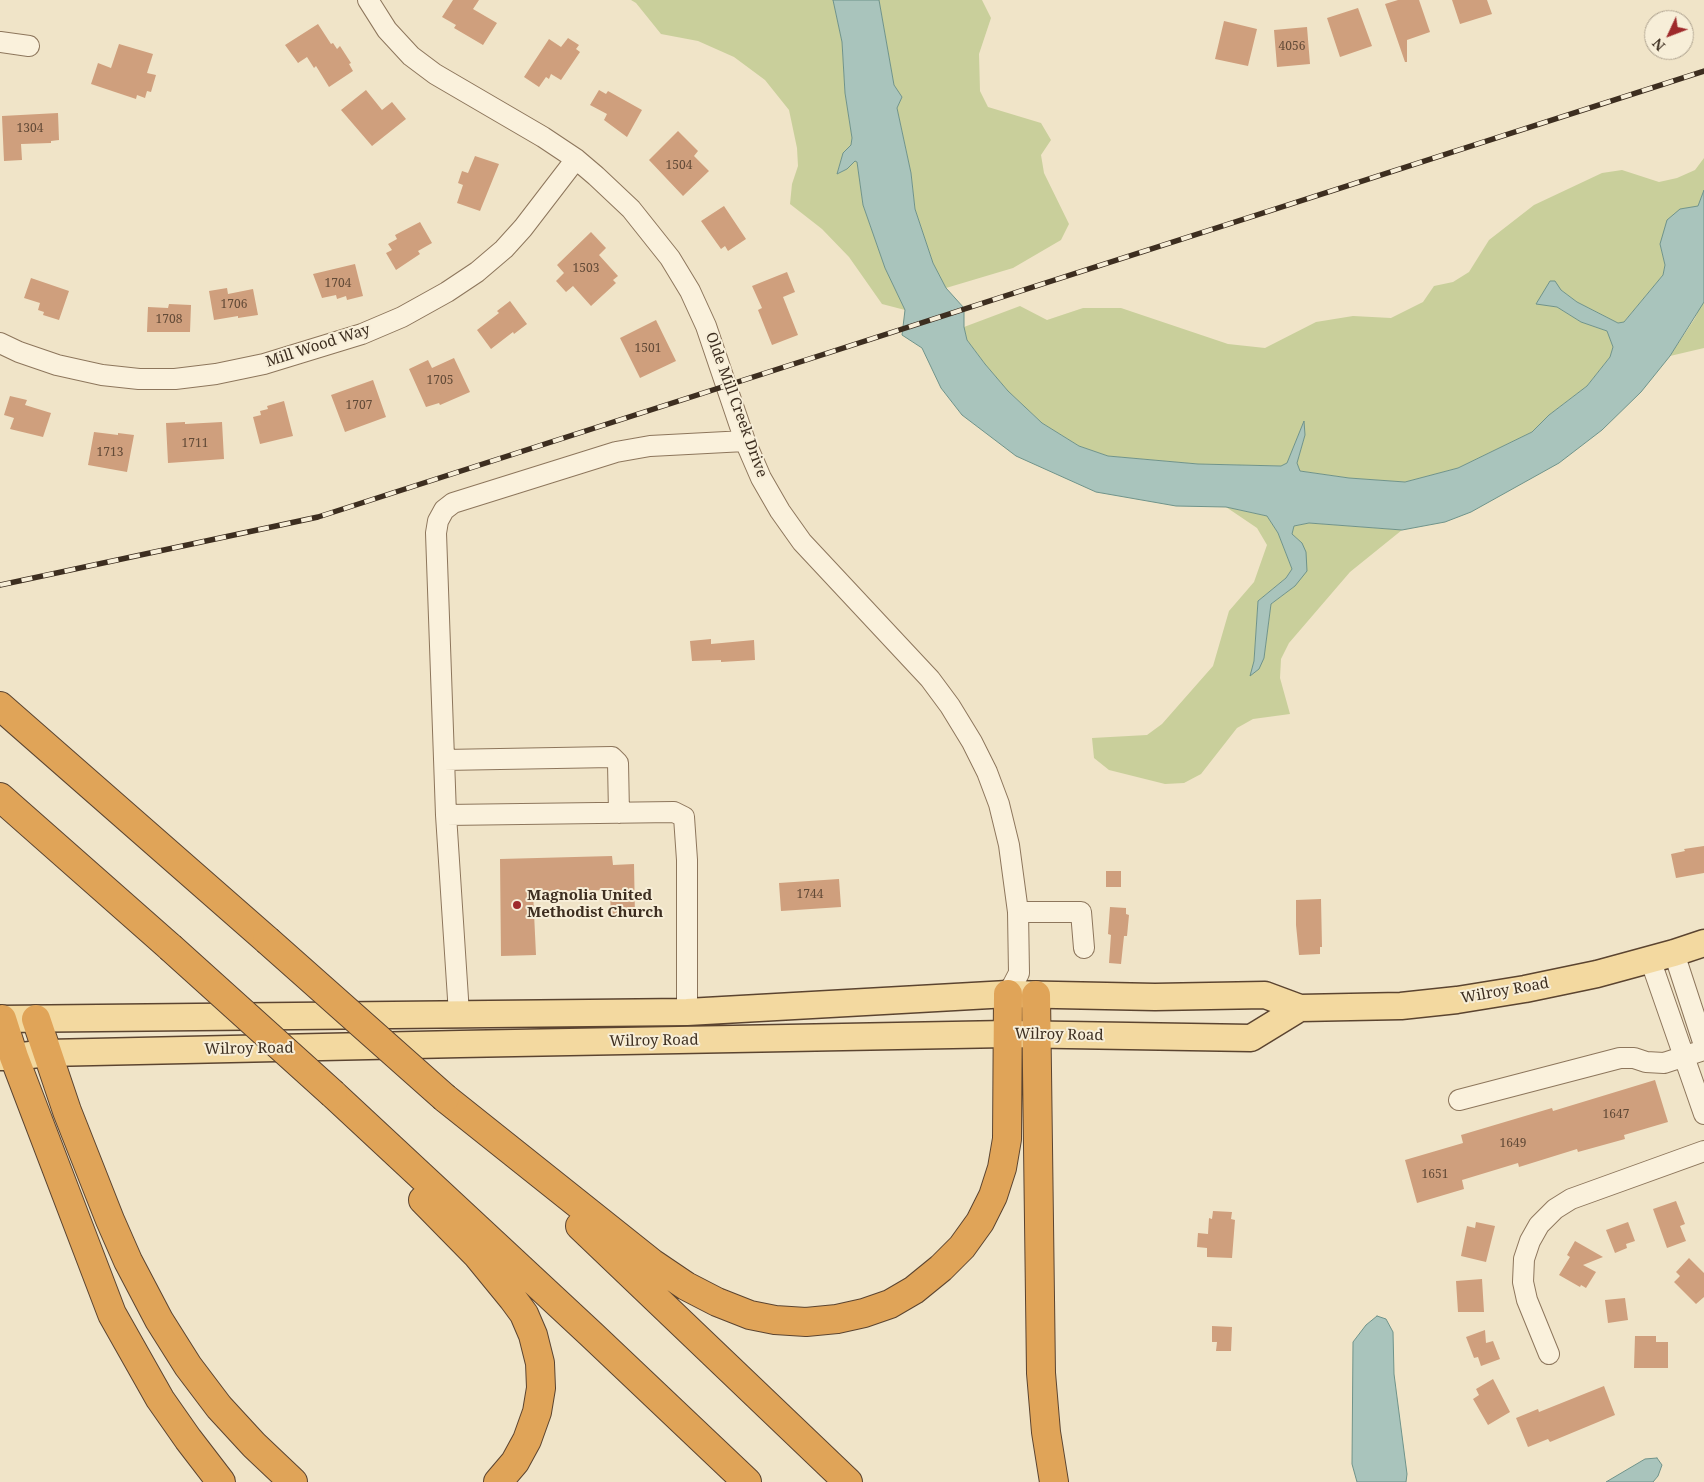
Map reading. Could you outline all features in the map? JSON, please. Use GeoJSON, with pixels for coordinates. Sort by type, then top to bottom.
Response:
{"type":"FeatureCollection","features":[{"type":"Feature","properties":{"kind":"highway"},"geometry":{"type":"LineString","coordinates":[[0,706],[445,1098],[848,1482]]}},
{"type":"Feature","properties":{"kind":"highway"},"geometry":{"type":"LineString","coordinates":[[0,797],[333,1094],[592,1334],[747,1482]]}},
{"type":"Feature","properties":{"kind":"highway"},"geometry":{"type":"LineString","coordinates":[[445,1098],[652,1263],[686,1286],[717,1302],[775,1320],[806,1322],[836,1319],[864,1313],[890,1304],[914,1290],[941,1268],[962,1246],[980,1222],[993,1196],[1002,1168],[1007,1139],[1007,1034],[1013,984]]}},
{"type":"Feature","properties":{"kind":"highway"},"geometry":{"type":"LineString","coordinates":[[1036,995],[1040,1373],[1046,1432],[1054,1482]]}},
{"type":"Feature","properties":{"kind":"highway"},"geometry":{"type":"LineString","coordinates":[[36,1019],[67,1111],[110,1220],[128,1261],[159,1320],[188,1366],[219,1407],[254,1445],[293,1482]]}},
{"type":"Feature","properties":{"kind":"highway"},"geometry":{"type":"LineString","coordinates":[[1,1020],[7,1057],[112,1314],[160,1399],[221,1482]]}},
{"type":"Feature","properties":{"kind":"highway"},"geometry":{"type":"LineString","coordinates":[[333,1094],[372,1144],[415,1192],[477,1255],[524,1314],[534,1335],[540,1363],[541,1388],[537,1412],[528,1440],[515,1462],[498,1482]]}},
{"type":"Feature","properties":{"kind":"main road","name":"Wilroy Road"},"geometry":{"type":"LineString","coordinates":[[1,1020],[687,1012],[1013,984],[1036,995],[1155,998],[1264,995],[1300,1008],[1401,1006],[1456,1000],[1597,974],[1704,943]]}},
{"type":"Feature","properties":{"kind":"main road","name":"Wilroy Road"},"geometry":{"type":"LineString","coordinates":[[7,1057],[47,1053],[1007,1034],[1251,1038],[1300,1008]]}},
{"type":"Feature","properties":{"kind":"street","name":"Olde Mill Creek Drive"},"geometry":{"type":"LineString","coordinates":[[368,0],[387,30],[412,56],[435,74],[543,137],[576,159],[596,176],[631,210],[670,258],[690,291],[706,326],[745,441],[766,487],[780,511],[802,542],[930,679],[950,706],[972,742],[987,772],[1011,853],[1018,912],[1013,984]]}},
{"type":"Feature","properties":{"kind":"street"},"geometry":{"type":"LineString","coordinates":[[0,42],[30,46]]}},
{"type":"Feature","properties":{"kind":"street","name":"Mill Wood Way"},"geometry":{"type":"LineString","coordinates":[[0,343],[19,352],[58,365],[102,375],[139,379],[175,379],[216,374],[264,364],[362,334],[402,317],[447,292],[476,272],[504,249],[523,228],[576,159]]}},
{"type":"Feature","properties":{"kind":"street"},"geometry":{"type":"LineString","coordinates":[[459,1014],[446,815],[436,533],[438,521],[444,510],[453,503],[616,452],[650,446],[745,441]]}},
{"type":"Feature","properties":{"kind":"street"},"geometry":{"type":"LineString","coordinates":[[444,760],[612,757],[618,763],[620,813]]}},
{"type":"Feature","properties":{"kind":"street"},"geometry":{"type":"LineString","coordinates":[[446,815],[674,812],[684,817],[687,860],[687,1012]]}},
{"type":"Feature","properties":{"kind":"street"},"geometry":{"type":"LineString","coordinates":[[1018,912],[1081,912],[1084,948]]}},
{"type":"Feature","properties":{"kind":"street"},"geometry":{"type":"LineString","coordinates":[[1662,956],[1704,1045]]}},
{"type":"Feature","properties":{"kind":"street"},"geometry":{"type":"LineString","coordinates":[[1662,956],[1684,1058],[1704,1114]]}},
{"type":"Feature","properties":{"kind":"street"},"geometry":{"type":"LineString","coordinates":[[1459,1100],[1620,1058],[1634,1058],[1646,1062],[1664,1063],[1704,1050]]}},
{"type":"Feature","properties":{"kind":"street"},"geometry":{"type":"LineString","coordinates":[[1549,1354],[1526,1300],[1523,1282],[1524,1259],[1530,1241],[1539,1225],[1555,1209],[1571,1198],[1704,1150]]}},
{"type":"Feature","properties":{"kind":"green space"},"geometry":{"type":"Polygon","coordinates":[[[631,0],[833,0],[842,42],[845,93],[852,138],[851,145],[843,153],[837,174],[847,169],[855,160],[857,162],[863,205],[885,268],[905,310],[882,304],[849,257],[822,229],[790,204],[792,184],[798,166],[797,148],[789,110],[765,80],[734,57],[698,41],[661,34],[636,3],[631,0]]]}},
{"type":"Feature","properties":{"kind":"green space"},"geometry":{"type":"Polygon","coordinates":[[[879,0],[982,0],[991,18],[979,54],[980,91],[988,107],[1041,123],[1051,140],[1041,155],[1044,173],[1069,224],[1061,240],[1013,268],[946,288],[933,263],[915,209],[911,173],[897,108],[902,97],[894,85],[879,0]]]}},
{"type":"Feature","properties":{"kind":"green space"},"geometry":{"type":"Polygon","coordinates":[[[1704,158],[1704,190],[1698,206],[1680,209],[1660,244],[1665,265],[1663,275],[1624,322],[1618,323],[1577,302],[1561,290],[1536,303],[1557,307],[1581,322],[1607,331],[1613,347],[1610,357],[1587,386],[1549,415],[1532,432],[1458,468],[1405,482],[1349,478],[1300,471],[1297,463],[1305,435],[1304,422],[1287,463],[1281,466],[1198,464],[1108,456],[1079,446],[1042,423],[1008,391],[967,340],[964,327],[1020,306],[1047,320],[1083,308],[1121,308],[1228,344],[1265,348],[1316,322],[1353,316],[1391,318],[1423,302],[1434,286],[1453,282],[1469,272],[1489,240],[1534,205],[1602,173],[1622,170],[1659,182],[1677,178],[1695,170],[1704,158]]]}},
{"type":"Feature","properties":{"kind":"green space"},"geometry":{"type":"Polygon","coordinates":[[[1702,302],[1704,302],[1704,348],[1670,356],[1695,318],[1702,302]]]}},
{"type":"Feature","properties":{"kind":"green space"},"geometry":{"type":"Polygon","coordinates":[[[1226,507],[1267,516],[1278,533],[1292,569],[1286,578],[1258,601],[1254,661],[1251,675],[1264,658],[1271,604],[1295,586],[1302,543],[1292,534],[1294,526],[1309,523],[1402,530],[1350,572],[1289,643],[1281,659],[1280,678],[1290,714],[1253,719],[1237,728],[1201,774],[1184,783],[1165,784],[1109,770],[1094,758],[1092,738],[1147,735],[1162,724],[1213,666],[1229,611],[1254,582],[1267,545],[1257,528],[1226,507]]]}},
{"type":"Feature","properties":{"kind":"water"},"geometry":{"type":"Polygon","coordinates":[[[833,0],[879,0],[894,85],[902,97],[897,108],[911,173],[915,209],[933,263],[946,288],[964,308],[964,327],[967,340],[1008,391],[1042,423],[1079,446],[1108,456],[1198,464],[1281,466],[1287,463],[1304,421],[1305,435],[1297,463],[1300,471],[1349,478],[1405,482],[1458,468],[1532,432],[1549,415],[1587,386],[1610,357],[1613,347],[1607,331],[1581,322],[1557,307],[1536,304],[1550,281],[1555,281],[1561,290],[1577,302],[1618,323],[1624,322],[1663,275],[1665,265],[1660,244],[1667,220],[1680,209],[1698,206],[1704,190],[1704,302],[1670,356],[1641,392],[1602,430],[1559,463],[1471,512],[1445,522],[1402,530],[1309,523],[1294,526],[1292,534],[1302,543],[1306,552],[1307,571],[1295,586],[1271,604],[1264,658],[1259,669],[1250,676],[1254,661],[1258,601],[1286,578],[1292,569],[1278,533],[1267,516],[1226,507],[1176,506],[1096,492],[1016,456],[962,415],[941,388],[922,348],[902,335],[905,310],[885,268],[863,205],[857,162],[855,161],[847,169],[837,174],[843,153],[851,145],[852,138],[845,93],[842,42],[833,0]]]}},
{"type":"Feature","properties":{"kind":"water"},"geometry":{"type":"Polygon","coordinates":[[[1377,1316],[1386,1319],[1393,1332],[1394,1374],[1407,1474],[1406,1482],[1357,1482],[1352,1464],[1353,1342],[1366,1325],[1377,1316]]]}},
{"type":"Feature","properties":{"kind":"water"},"geometry":{"type":"Polygon","coordinates":[[[1657,1458],[1662,1465],[1658,1476],[1653,1482],[1606,1482],[1645,1459],[1657,1458]]]}},
{"type":"Feature","properties":{"kind":"building"},"geometry":{"type":"Polygon","coordinates":[[[453,0],[479,0],[473,9],[497,23],[483,45],[454,28],[456,25],[442,17],[453,0]]]}},
{"type":"Feature","properties":{"kind":"building"},"geometry":{"type":"Polygon","coordinates":[[[1398,0],[1419,0],[1430,32],[1407,40],[1407,62],[1405,62],[1385,4],[1398,0]]]}},
{"type":"Feature","properties":{"kind":"building"},"geometry":{"type":"Polygon","coordinates":[[[1452,0],[1487,0],[1492,14],[1460,24],[1452,0]]]}},
{"type":"Feature","properties":{"kind":"building"},"geometry":{"type":"Polygon","coordinates":[[[1358,8],[1372,46],[1340,57],[1327,18],[1358,8]]]}},
{"type":"Feature","properties":{"kind":"building"},"geometry":{"type":"Polygon","coordinates":[[[1224,21],[1257,29],[1248,66],[1215,59],[1224,21]]]}},
{"type":"Feature","properties":{"kind":"building"},"geometry":{"type":"Polygon","coordinates":[[[318,24],[331,44],[333,43],[337,49],[340,46],[351,63],[349,64],[353,71],[329,87],[316,66],[314,68],[307,57],[298,63],[285,45],[318,24]]]}},
{"type":"Feature","properties":{"kind":"building"},"geometry":{"type":"Polygon","coordinates":[[[1307,27],[1310,64],[1277,67],[1274,30],[1307,27]]]}},
{"type":"Feature","properties":{"kind":"building"},"geometry":{"type":"Polygon","coordinates":[[[568,38],[579,45],[576,49],[580,52],[561,80],[551,74],[549,79],[546,77],[539,87],[524,77],[549,39],[561,47],[568,38]]]}},
{"type":"Feature","properties":{"kind":"building"},"geometry":{"type":"Polygon","coordinates":[[[119,44],[153,54],[147,73],[156,75],[151,92],[147,91],[145,98],[137,95],[136,99],[91,84],[98,63],[111,68],[119,44]]]}},
{"type":"Feature","properties":{"kind":"building"},"geometry":{"type":"Polygon","coordinates":[[[366,90],[382,110],[392,102],[406,119],[372,146],[341,110],[366,90]]]}},
{"type":"Feature","properties":{"kind":"building"},"geometry":{"type":"Polygon","coordinates":[[[599,90],[606,94],[608,91],[642,110],[627,137],[604,120],[607,114],[590,105],[599,90]]]}},
{"type":"Feature","properties":{"kind":"building"},"geometry":{"type":"Polygon","coordinates":[[[58,113],[59,140],[51,141],[51,143],[21,144],[22,160],[4,161],[2,116],[58,113]]]}},
{"type":"Feature","properties":{"kind":"building"},"geometry":{"type":"Polygon","coordinates":[[[678,131],[698,151],[694,156],[709,171],[683,196],[649,160],[678,131]]]}},
{"type":"Feature","properties":{"kind":"building"},"geometry":{"type":"Polygon","coordinates":[[[475,156],[499,164],[480,211],[457,203],[463,185],[458,183],[462,171],[468,173],[475,156]]]}},
{"type":"Feature","properties":{"kind":"building"},"geometry":{"type":"Polygon","coordinates":[[[724,206],[746,239],[728,251],[725,246],[721,249],[701,221],[724,206]]]}},
{"type":"Feature","properties":{"kind":"building"},"geometry":{"type":"Polygon","coordinates":[[[420,222],[432,243],[418,251],[420,254],[396,270],[386,253],[392,250],[388,244],[397,239],[395,235],[420,222]]]}},
{"type":"Feature","properties":{"kind":"building"},"geometry":{"type":"Polygon","coordinates":[[[591,232],[606,248],[599,255],[618,276],[613,280],[616,283],[591,306],[573,286],[566,292],[556,281],[564,273],[557,265],[591,232]]]}},
{"type":"Feature","properties":{"kind":"building"},"geometry":{"type":"Polygon","coordinates":[[[355,264],[363,296],[347,300],[346,296],[337,299],[336,295],[322,298],[313,274],[355,264]]]}},
{"type":"Feature","properties":{"kind":"building"},"geometry":{"type":"Polygon","coordinates":[[[787,272],[795,292],[783,297],[798,335],[772,345],[758,310],[762,308],[752,286],[787,272]]]}},
{"type":"Feature","properties":{"kind":"building"},"geometry":{"type":"Polygon","coordinates":[[[31,278],[69,291],[59,320],[43,315],[44,312],[38,310],[40,303],[24,298],[31,278]]]}},
{"type":"Feature","properties":{"kind":"building"},"geometry":{"type":"Polygon","coordinates":[[[227,288],[228,294],[253,289],[258,315],[214,320],[209,291],[227,288]]]}},
{"type":"Feature","properties":{"kind":"building"},"geometry":{"type":"Polygon","coordinates":[[[510,301],[527,324],[491,349],[477,330],[499,313],[497,311],[510,301]]]}},
{"type":"Feature","properties":{"kind":"building"},"geometry":{"type":"Polygon","coordinates":[[[169,304],[191,305],[190,332],[147,332],[148,307],[168,308],[169,304]]]}},
{"type":"Feature","properties":{"kind":"building"},"geometry":{"type":"Polygon","coordinates":[[[656,320],[676,361],[640,378],[620,338],[656,320]]]}},
{"type":"Feature","properties":{"kind":"building"},"geometry":{"type":"Polygon","coordinates":[[[454,358],[470,392],[440,405],[439,403],[426,407],[409,369],[428,360],[432,368],[454,358]]]}},
{"type":"Feature","properties":{"kind":"building"},"geometry":{"type":"Polygon","coordinates":[[[373,380],[386,417],[345,432],[331,395],[373,380]]]}},
{"type":"Feature","properties":{"kind":"building"},"geometry":{"type":"Polygon","coordinates":[[[10,396],[27,400],[25,405],[51,413],[43,437],[10,429],[14,418],[4,415],[10,396]]]}},
{"type":"Feature","properties":{"kind":"building"},"geometry":{"type":"Polygon","coordinates":[[[284,401],[293,436],[260,444],[253,417],[261,415],[260,411],[268,409],[267,406],[284,401]]]}},
{"type":"Feature","properties":{"kind":"building"},"geometry":{"type":"Polygon","coordinates":[[[185,422],[185,424],[222,422],[224,459],[168,463],[166,423],[185,422]]]}},
{"type":"Feature","properties":{"kind":"building"},"geometry":{"type":"Polygon","coordinates":[[[94,432],[134,435],[127,472],[88,465],[94,432]]]}},
{"type":"Feature","properties":{"kind":"building"},"geometry":{"type":"Polygon","coordinates":[[[711,639],[711,644],[754,640],[755,660],[692,661],[690,641],[711,639]]]}},
{"type":"Feature","properties":{"kind":"building"},"geometry":{"type":"Polygon","coordinates":[[[1704,846],[1704,873],[1676,878],[1671,854],[1685,851],[1684,849],[1704,846]]]}},
{"type":"Feature","properties":{"kind":"building","name":"Magnolia United Methodist Church"},"geometry":{"type":"Polygon","coordinates":[[[612,856],[613,865],[634,864],[635,917],[611,918],[610,890],[533,892],[536,955],[501,956],[500,859],[612,856]]]}},
{"type":"Feature","properties":{"kind":"building"},"geometry":{"type":"Polygon","coordinates":[[[1106,871],[1121,871],[1121,887],[1106,887],[1106,871]]]}},
{"type":"Feature","properties":{"kind":"building"},"geometry":{"type":"Polygon","coordinates":[[[839,879],[841,907],[781,911],[779,883],[839,879]]]}},
{"type":"Feature","properties":{"kind":"building"},"geometry":{"type":"Polygon","coordinates":[[[1321,899],[1322,947],[1320,947],[1320,954],[1299,955],[1296,900],[1321,899]]]}},
{"type":"Feature","properties":{"kind":"building"},"geometry":{"type":"Polygon","coordinates":[[[1110,907],[1126,908],[1126,914],[1129,915],[1127,936],[1124,936],[1121,964],[1109,963],[1111,935],[1108,934],[1110,907]]]}},
{"type":"Feature","properties":{"kind":"building"},"geometry":{"type":"Polygon","coordinates":[[[1655,1080],[1668,1122],[1624,1135],[1625,1139],[1578,1152],[1577,1149],[1519,1167],[1518,1163],[1462,1180],[1464,1189],[1417,1203],[1405,1160],[1463,1143],[1461,1135],[1552,1108],[1553,1111],[1655,1080]]]}},
{"type":"Feature","properties":{"kind":"building"},"geometry":{"type":"Polygon","coordinates":[[[1676,1201],[1685,1224],[1680,1226],[1686,1241],[1667,1248],[1653,1209],[1676,1201]]]}},
{"type":"Feature","properties":{"kind":"building"},"geometry":{"type":"Polygon","coordinates":[[[1213,1211],[1232,1212],[1231,1219],[1235,1220],[1232,1258],[1207,1257],[1207,1248],[1197,1247],[1198,1233],[1208,1234],[1209,1218],[1212,1219],[1213,1211]]]}},
{"type":"Feature","properties":{"kind":"building"},"geometry":{"type":"Polygon","coordinates":[[[1476,1222],[1495,1226],[1486,1262],[1461,1256],[1467,1226],[1475,1228],[1476,1222]]]}},
{"type":"Feature","properties":{"kind":"building"},"geometry":{"type":"Polygon","coordinates":[[[1628,1222],[1635,1241],[1626,1244],[1627,1248],[1615,1253],[1606,1230],[1628,1222]]]}},
{"type":"Feature","properties":{"kind":"building"},"geometry":{"type":"Polygon","coordinates":[[[1575,1241],[1603,1257],[1583,1265],[1596,1272],[1586,1288],[1581,1285],[1580,1287],[1559,1275],[1570,1257],[1567,1255],[1575,1241]]]}},
{"type":"Feature","properties":{"kind":"building"},"geometry":{"type":"Polygon","coordinates":[[[1689,1258],[1704,1273],[1704,1297],[1696,1304],[1674,1282],[1680,1276],[1676,1272],[1689,1258]]]}},
{"type":"Feature","properties":{"kind":"building"},"geometry":{"type":"Polygon","coordinates":[[[1482,1279],[1484,1312],[1458,1312],[1456,1281],[1482,1279]]]}},
{"type":"Feature","properties":{"kind":"building"},"geometry":{"type":"Polygon","coordinates":[[[1625,1298],[1628,1320],[1608,1323],[1605,1300],[1625,1298]]]}},
{"type":"Feature","properties":{"kind":"building"},"geometry":{"type":"Polygon","coordinates":[[[1212,1326],[1232,1327],[1231,1351],[1216,1351],[1217,1342],[1212,1342],[1212,1326]]]}},
{"type":"Feature","properties":{"kind":"building"},"geometry":{"type":"Polygon","coordinates":[[[1485,1330],[1486,1343],[1493,1341],[1500,1359],[1481,1366],[1478,1357],[1474,1358],[1466,1337],[1485,1330]]]}},
{"type":"Feature","properties":{"kind":"building"},"geometry":{"type":"Polygon","coordinates":[[[1635,1336],[1656,1336],[1656,1342],[1668,1342],[1668,1368],[1634,1368],[1635,1336]]]}},
{"type":"Feature","properties":{"kind":"building"},"geometry":{"type":"Polygon","coordinates":[[[1493,1379],[1510,1412],[1488,1425],[1473,1399],[1479,1395],[1476,1389],[1493,1379]]]}},
{"type":"Feature","properties":{"kind":"building"},"geometry":{"type":"Polygon","coordinates":[[[1604,1386],[1615,1415],[1550,1442],[1548,1439],[1528,1447],[1516,1418],[1538,1409],[1539,1412],[1604,1386]]]}},
{"type":"Feature","properties":{"kind":"railway"},"geometry":{"type":"LineString","coordinates":[[0,585],[318,517],[1704,71]]}},
{"type":"Feature","properties":{"kind":"place","name":"Magnolia United Methodist Church"},"geometry":{"type":"Point","coordinates":[517,905]}}]}
